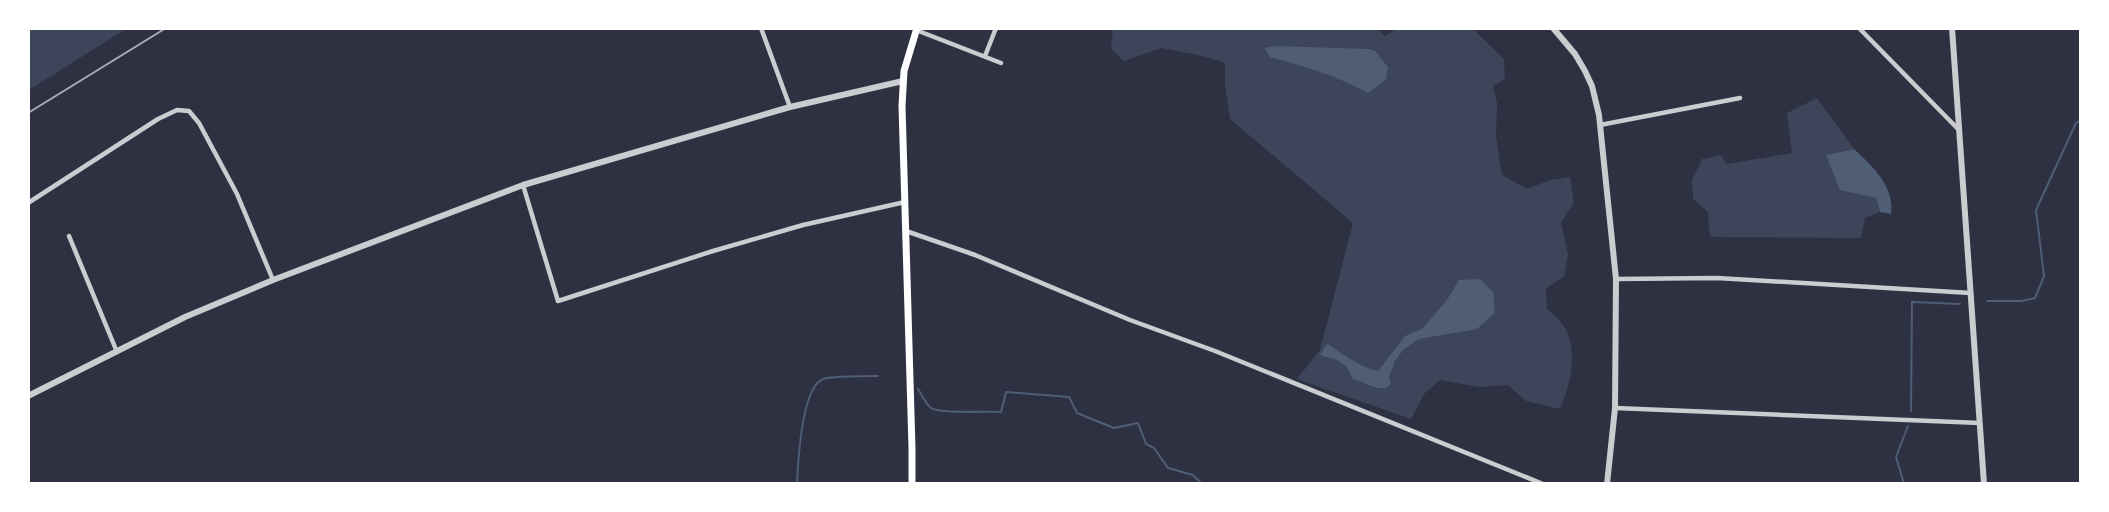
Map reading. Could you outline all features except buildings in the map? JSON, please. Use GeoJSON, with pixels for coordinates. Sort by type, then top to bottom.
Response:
{"type":"FeatureCollection","features":[{"type":"Feature","properties":{"kind":"main road"},"geometry":{"type":"LineString","coordinates":[[912,483],[902,106],[906,61],[916,29]]}},
{"type":"Feature","properties":{"kind":"street"},"geometry":{"type":"LineString","coordinates":[[761,28],[790,107]]}},
{"type":"Feature","properties":{"kind":"street"},"geometry":{"type":"LineString","coordinates":[[986,56],[996,28]]}},
{"type":"Feature","properties":{"kind":"street"},"geometry":{"type":"LineString","coordinates":[[1553,28],[1575,54],[1588,76],[1595,96],[1600,125],[1616,279],[1615,408],[1607,483]]}},
{"type":"Feature","properties":{"kind":"street"},"geometry":{"type":"LineString","coordinates":[[1858,28],[1958,129]]}},
{"type":"Feature","properties":{"kind":"street"},"geometry":{"type":"LineString","coordinates":[[1952,28],[1984,483]]}},
{"type":"Feature","properties":{"kind":"street"},"geometry":{"type":"LineString","coordinates":[[916,29],[1001,63]]}},
{"type":"Feature","properties":{"kind":"street"},"geometry":{"type":"LineString","coordinates":[[28,396],[185,317],[273,280],[523,185],[790,107],[903,81]]}},
{"type":"Feature","properties":{"kind":"street"},"geometry":{"type":"LineString","coordinates":[[1600,125],[1740,98]]}},
{"type":"Feature","properties":{"kind":"street"},"geometry":{"type":"LineString","coordinates":[[28,203],[158,118],[177,110],[189,111],[199,123],[237,195],[273,280]]}},
{"type":"Feature","properties":{"kind":"street"},"geometry":{"type":"LineString","coordinates":[[523,185],[558,301],[792,228],[905,202]]}},
{"type":"Feature","properties":{"kind":"street"},"geometry":{"type":"LineString","coordinates":[[906,231],[975,255],[1130,320],[1215,351],[1543,483]]}},
{"type":"Feature","properties":{"kind":"street"},"geometry":{"type":"LineString","coordinates":[[69,236],[117,352]]}},
{"type":"Feature","properties":{"kind":"street"},"geometry":{"type":"LineString","coordinates":[[1616,279],[1707,278],[1971,293]]}},
{"type":"Feature","properties":{"kind":"street"},"geometry":{"type":"LineString","coordinates":[[1615,408],[1980,423]]}},
{"type":"Feature","properties":{"kind":"shaded area"},"geometry":{"type":"Polygon","coordinates":[[[29,28],[126,28],[126,29],[29,90],[29,28]]]}},
{"type":"Feature","properties":{"kind":"shaded area"},"geometry":{"type":"Polygon","coordinates":[[[1376,28],[1385,36],[1396,29],[1473,29],[1504,59],[1505,79],[1493,86],[1497,103],[1496,137],[1502,175],[1527,189],[1550,180],[1570,177],[1574,203],[1561,222],[1568,255],[1564,276],[1546,289],[1547,309],[1559,320],[1567,332],[1572,354],[1570,377],[1560,409],[1526,401],[1508,385],[1479,387],[1440,380],[1424,394],[1411,419],[1297,379],[1320,350],[1353,223],[1230,119],[1225,85],[1225,63],[1161,48],[1124,61],[1111,49],[1113,29],[1376,28]]]}},
{"type":"Feature","properties":{"kind":"shaded area"},"geometry":{"type":"Polygon","coordinates":[[[1277,46],[1369,49],[1375,51],[1388,67],[1386,80],[1368,93],[1333,77],[1270,57],[1264,48],[1277,46]]]}},
{"type":"Feature","properties":{"kind":"shaded area"},"geometry":{"type":"Polygon","coordinates":[[[1817,98],[1854,149],[1826,155],[1876,198],[1880,212],[1865,218],[1861,238],[1710,237],[1708,212],[1693,199],[1692,180],[1702,159],[1721,155],[1726,164],[1792,153],[1787,113],[1817,98]]]}},
{"type":"Feature","properties":{"kind":"shaded area"},"geometry":{"type":"Polygon","coordinates":[[[1854,149],[1881,177],[1889,194],[1891,214],[1880,212],[1876,198],[1840,190],[1826,155],[1854,149]]]}},
{"type":"Feature","properties":{"kind":"shaded area"},"geometry":{"type":"Polygon","coordinates":[[[1480,279],[1493,292],[1495,313],[1477,329],[1419,339],[1403,350],[1395,361],[1389,377],[1391,383],[1387,388],[1374,387],[1353,379],[1346,366],[1337,360],[1320,355],[1327,344],[1358,363],[1378,371],[1405,336],[1422,329],[1447,300],[1459,280],[1480,279]]]}},
{"type":"Feature","properties":{"kind":"waterway"},"geometry":{"type":"LineString","coordinates":[[1987,301],[2021,301],[2035,298],[2044,276],[2036,210],[2076,123],[2080,121]]}},
{"type":"Feature","properties":{"kind":"waterway"},"geometry":{"type":"LineString","coordinates":[[1911,411],[1912,302],[1960,304]]}},
{"type":"Feature","properties":{"kind":"waterway"},"geometry":{"type":"LineString","coordinates":[[797,484],[805,411],[816,385],[827,378],[878,376]]}},
{"type":"Feature","properties":{"kind":"waterway"},"geometry":{"type":"LineString","coordinates":[[918,389],[931,408],[953,412],[1001,412],[1006,392],[1069,397],[1077,413],[1114,428],[1138,423],[1146,444],[1154,448],[1168,468],[1193,475],[1202,484]]}},
{"type":"Feature","properties":{"kind":"waterway"},"geometry":{"type":"LineString","coordinates":[[1904,484],[1896,457],[1908,426]]}},
{"type":"Feature","properties":{"kind":"railway"},"geometry":{"type":"LineString","coordinates":[[28,113],[166,28]]}}]}
